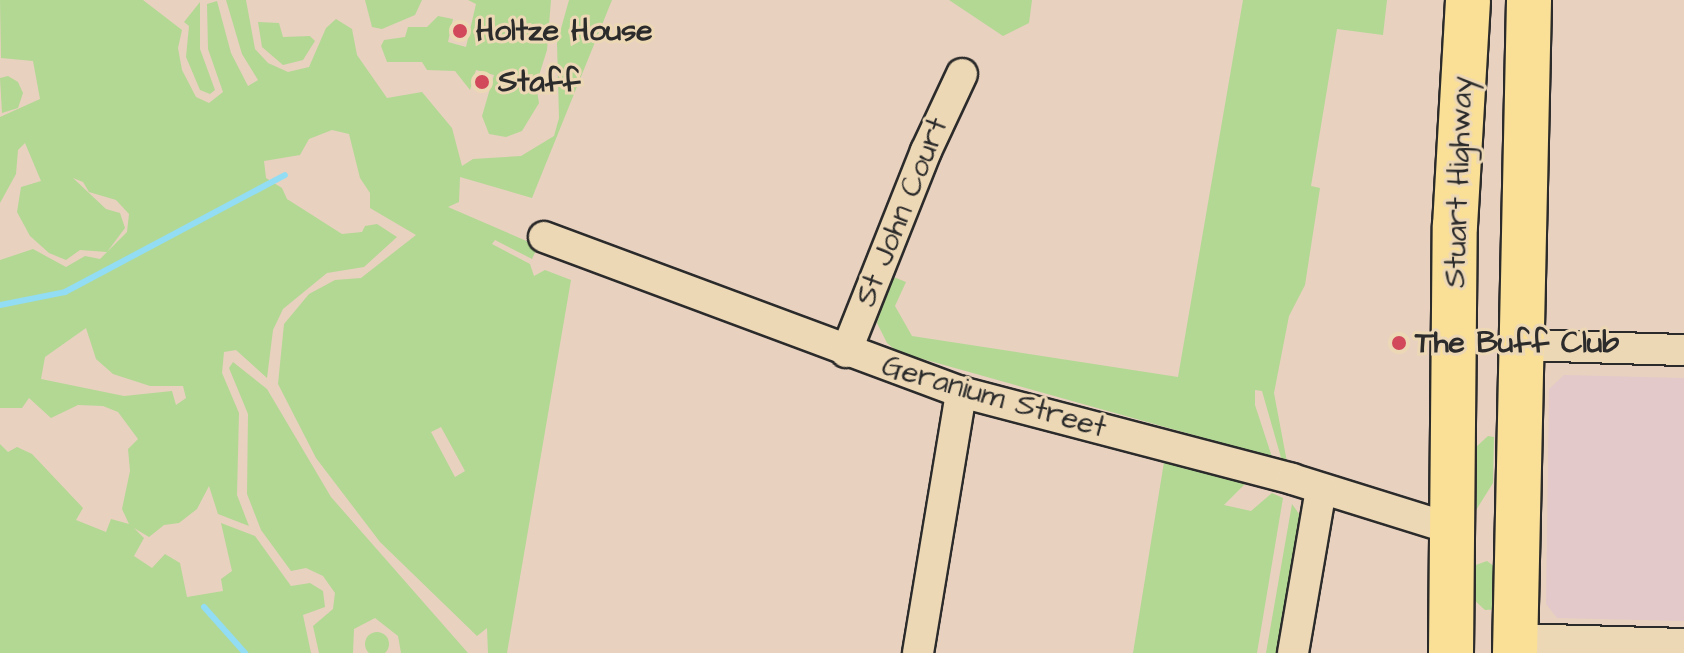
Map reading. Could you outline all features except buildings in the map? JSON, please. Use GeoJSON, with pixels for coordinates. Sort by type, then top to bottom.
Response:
{"type":"FeatureCollection","features":[{"type":"Feature","properties":{"kind":"highway","name":"Stuart Highway"},"geometry":{"type":"LineString","coordinates":[[1451,653],[1455,226],[1468,0]]}},
{"type":"Feature","properties":{"kind":"highway"},"geometry":{"type":"LineString","coordinates":[[1515,646],[1529,0]]}},
{"type":"Feature","properties":{"kind":"highway"},"geometry":{"type":"LineString","coordinates":[[1453,529],[1519,530]]}},
{"type":"Feature","properties":{"kind":"street","name":"St John Court"},"geometry":{"type":"LineString","coordinates":[[846,352],[931,138],[962,74]]}},
{"type":"Feature","properties":{"kind":"street","name":"Geranium Street"},"geometry":{"type":"LineString","coordinates":[[544,237],[846,352],[961,392],[1321,489],[1453,529]]}},
{"type":"Feature","properties":{"kind":"street"},"geometry":{"type":"LineString","coordinates":[[1523,345],[1684,350]]}},
{"type":"Feature","properties":{"kind":"street"},"geometry":{"type":"LineString","coordinates":[[918,653],[961,392]]}},
{"type":"Feature","properties":{"kind":"street"},"geometry":{"type":"LineString","coordinates":[[1293,653],[1321,489]]}},
{"type":"Feature","properties":{"kind":"street"},"geometry":{"type":"LineString","coordinates":[[1515,646],[1684,644]]}},
{"type":"Feature","properties":{"kind":"shaded area"},"geometry":{"type":"Polygon","coordinates":[[[1564,375],[1684,378],[1684,621],[1557,618],[1546,604],[1549,389],[1564,375]]]}},
{"type":"Feature","properties":{"kind":"green space"},"geometry":{"type":"Polygon","coordinates":[[[0,0],[143,0],[182,30],[178,48],[182,70],[196,97],[209,103],[223,92],[208,49],[207,4],[217,1],[231,53],[248,86],[258,80],[242,54],[226,0],[246,0],[255,49],[268,63],[288,72],[309,67],[326,28],[336,19],[352,29],[357,55],[387,98],[422,92],[452,128],[462,166],[473,159],[521,156],[554,136],[559,118],[557,43],[569,0],[612,0],[532,198],[460,177],[459,202],[448,207],[538,246],[532,259],[495,240],[492,244],[530,264],[534,276],[545,270],[571,280],[507,653],[488,653],[487,628],[477,636],[380,542],[316,458],[278,384],[284,324],[309,294],[335,280],[361,278],[416,235],[370,208],[370,193],[360,178],[349,134],[332,130],[309,139],[300,155],[264,161],[266,178],[282,188],[287,199],[342,234],[362,232],[365,226],[377,224],[397,237],[364,267],[327,273],[283,309],[273,330],[267,378],[236,350],[224,352],[222,373],[239,413],[237,495],[249,526],[218,514],[209,486],[197,509],[179,523],[164,525],[149,537],[134,528],[144,538],[134,556],[152,568],[165,554],[180,563],[187,597],[223,591],[221,579],[232,571],[221,523],[255,536],[291,586],[310,583],[323,591],[325,607],[303,615],[311,653],[0,653],[0,444],[8,452],[17,447],[32,454],[83,508],[76,520],[106,532],[111,519],[129,524],[122,509],[130,471],[128,449],[138,439],[118,412],[103,406],[78,405],[51,418],[29,398],[22,408],[0,408],[0,260],[33,249],[66,267],[85,256],[100,259],[107,252],[80,250],[66,260],[49,253],[30,236],[17,212],[21,187],[41,181],[25,143],[18,150],[16,174],[0,203],[0,117],[40,99],[33,61],[1,58],[0,0]],[[73,178],[106,209],[120,213],[125,228],[107,252],[127,232],[129,214],[116,200],[89,192],[83,182],[73,178]],[[86,328],[45,357],[41,379],[124,396],[172,391],[176,405],[186,398],[183,386],[150,386],[113,374],[96,359],[86,328]],[[441,427],[431,432],[455,477],[465,471],[441,427]]]}},
{"type":"Feature","properties":{"kind":"green space"},"geometry":{"type":"Polygon","coordinates":[[[365,0],[422,0],[415,15],[382,29],[372,27],[365,0]]]}},
{"type":"Feature","properties":{"kind":"green space"},"geometry":{"type":"Polygon","coordinates":[[[468,0],[551,0],[547,50],[536,85],[539,103],[522,131],[506,137],[489,134],[482,116],[494,75],[476,70],[470,90],[455,71],[427,70],[422,62],[387,62],[381,46],[384,40],[405,37],[408,27],[427,27],[438,16],[453,19],[448,42],[466,47],[476,4],[468,0]]]}},
{"type":"Feature","properties":{"kind":"green space"},"geometry":{"type":"Polygon","coordinates":[[[949,0],[1032,0],[1029,23],[1003,36],[949,0]]]}},
{"type":"Feature","properties":{"kind":"green space"},"geometry":{"type":"Polygon","coordinates":[[[1243,0],[1387,0],[1383,35],[1337,29],[1311,186],[1320,188],[1305,285],[1289,316],[1274,393],[1287,462],[1282,461],[1262,391],[1255,390],[1255,405],[1272,457],[898,352],[887,343],[877,323],[891,276],[906,282],[895,306],[912,336],[1178,377],[1243,0]]]}},
{"type":"Feature","properties":{"kind":"green space"},"geometry":{"type":"Polygon","coordinates":[[[200,2],[200,49],[215,90],[210,94],[200,90],[186,57],[189,26],[184,22],[200,2]]]}},
{"type":"Feature","properties":{"kind":"green space"},"geometry":{"type":"Polygon","coordinates":[[[258,22],[279,23],[283,37],[310,36],[315,41],[303,60],[283,65],[262,47],[258,22]]]}},
{"type":"Feature","properties":{"kind":"green space"},"geometry":{"type":"Polygon","coordinates":[[[8,76],[18,82],[23,93],[18,108],[2,113],[0,78],[8,76]]]}},
{"type":"Feature","properties":{"kind":"green space"},"geometry":{"type":"Polygon","coordinates":[[[233,362],[267,389],[331,497],[468,653],[401,653],[398,636],[375,618],[354,629],[353,653],[319,653],[313,626],[333,609],[335,593],[323,576],[306,568],[291,571],[261,530],[247,494],[248,414],[229,368],[233,362]]]}},
{"type":"Feature","properties":{"kind":"green space"},"geometry":{"type":"Polygon","coordinates":[[[1488,436],[1494,437],[1493,483],[1473,515],[1475,448],[1488,436]]]}},
{"type":"Feature","properties":{"kind":"green space"},"geometry":{"type":"Polygon","coordinates":[[[1164,462],[1245,484],[1224,505],[1251,511],[1272,493],[1283,498],[1257,653],[1133,653],[1164,462]]]}},
{"type":"Feature","properties":{"kind":"green space"},"geometry":{"type":"Polygon","coordinates":[[[1292,504],[1302,518],[1280,653],[1266,653],[1292,504]]]}},
{"type":"Feature","properties":{"kind":"green space"},"geometry":{"type":"Polygon","coordinates":[[[1487,561],[1499,570],[1501,609],[1485,610],[1472,598],[1473,566],[1487,561]]]}},
{"type":"Feature","properties":{"kind":"green space"},"geometry":{"type":"Polygon","coordinates":[[[377,632],[388,639],[389,644],[382,655],[377,656],[366,649],[365,644],[372,633],[377,632]]]}},
{"type":"Feature","properties":{"kind":"waterway"},"geometry":{"type":"LineString","coordinates":[[0,305],[65,292],[285,175]]}},
{"type":"Feature","properties":{"kind":"waterway"},"geometry":{"type":"LineString","coordinates":[[204,607],[245,653]]}},
{"type":"Feature","properties":{"kind":"place","name":"Holtze House"},"geometry":{"type":"Point","coordinates":[460,31]}},
{"type":"Feature","properties":{"kind":"place","name":"Staff"},"geometry":{"type":"Point","coordinates":[482,82]}},
{"type":"Feature","properties":{"kind":"place","name":"The Buff Club"},"geometry":{"type":"Point","coordinates":[1399,343]}}]}
